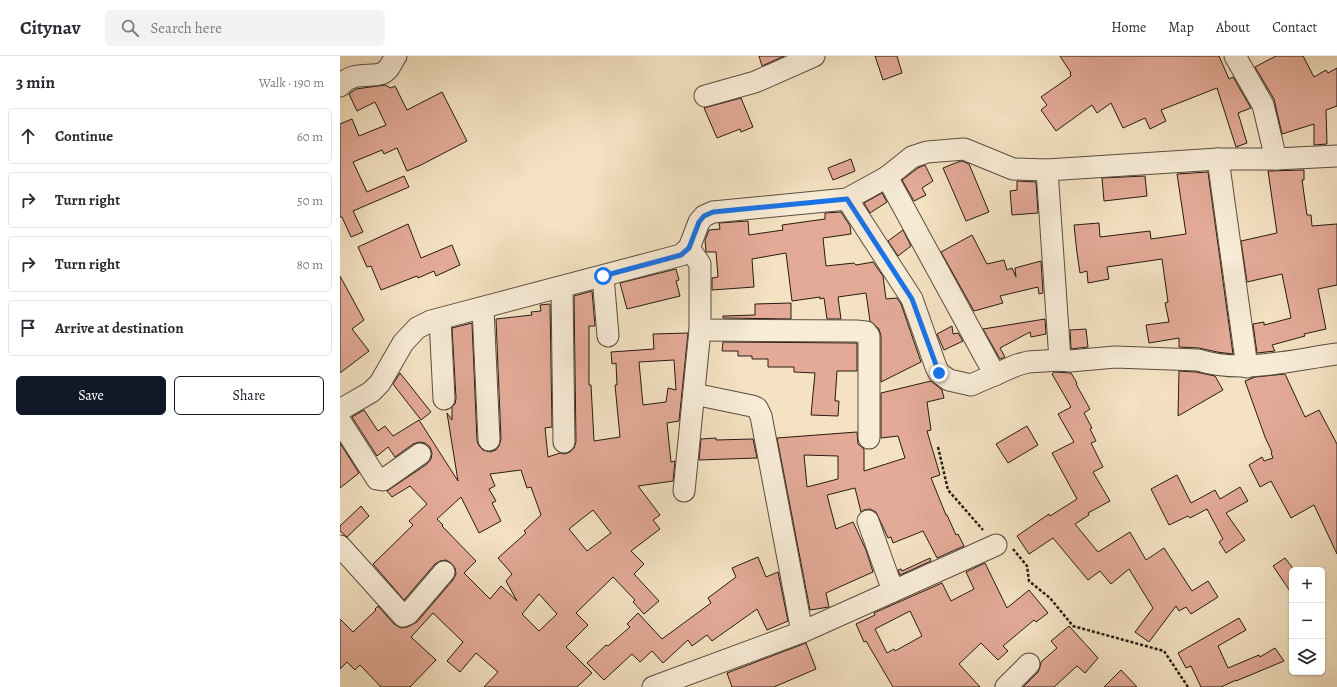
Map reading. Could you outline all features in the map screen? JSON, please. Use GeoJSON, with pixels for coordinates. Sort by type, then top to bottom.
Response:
{"type":"FeatureCollection","features":[{"type":"Feature","properties":{"kind":"street"},"geometry":{"type":"LineString","coordinates":[[340,86],[353,76],[381,74],[387,71],[396,56]]}},
{"type":"Feature","properties":{"kind":"street"},"geometry":{"type":"LineString","coordinates":[[705,96],[755,82],[784,62],[814,56]]}},
{"type":"Feature","properties":{"kind":"street"},"geometry":{"type":"LineString","coordinates":[[1235,56],[1263,105],[1276,159]]}},
{"type":"Feature","properties":{"kind":"street"},"geometry":{"type":"LineString","coordinates":[[340,410],[371,392],[380,383],[403,343],[417,328],[431,321],[681,255],[689,248],[699,222],[704,216],[713,212],[847,199],[886,176],[912,157],[927,152],[964,150],[1013,169],[1047,170],[1218,159],[1276,159],[1337,156]]}},
{"type":"Feature","properties":{"kind":"street"},"geometry":{"type":"LineString","coordinates":[[1218,159],[1247,367]]}},
{"type":"Feature","properties":{"kind":"street"},"geometry":{"type":"LineString","coordinates":[[1047,170],[1060,360]]}},
{"type":"Feature","properties":{"kind":"street"},"geometry":{"type":"LineString","coordinates":[[886,176],[995,375]]}},
{"type":"Feature","properties":{"kind":"street"},"geometry":{"type":"LineString","coordinates":[[847,199],[912,299],[939,373],[949,380],[971,385],[1016,365],[1028,362],[1060,360],[1070,361],[1115,357],[1198,360],[1209,364],[1247,367],[1337,354]]}},
{"type":"Feature","properties":{"kind":"street"},"geometry":{"type":"LineString","coordinates":[[684,491],[700,330],[700,264],[689,248]]}},
{"type":"Feature","properties":{"kind":"street"},"geometry":{"type":"LineString","coordinates":[[603,276],[608,336]]}},
{"type":"Feature","properties":{"kind":"street"},"geometry":{"type":"LineString","coordinates":[[562,287],[564,442]]}},
{"type":"Feature","properties":{"kind":"street"},"geometry":{"type":"LineString","coordinates":[[483,308],[489,440]]}},
{"type":"Feature","properties":{"kind":"street"},"geometry":{"type":"LineString","coordinates":[[440,319],[444,399]]}},
{"type":"Feature","properties":{"kind":"street"},"geometry":{"type":"LineString","coordinates":[[700,330],[866,332],[869,336],[869,438]]}},
{"type":"Feature","properties":{"kind":"street"},"geometry":{"type":"LineString","coordinates":[[694,394],[752,406],[757,408],[761,416],[802,632]]}},
{"type":"Feature","properties":{"kind":"street"},"geometry":{"type":"LineString","coordinates":[[340,421],[377,479],[383,480],[420,454]]}},
{"type":"Feature","properties":{"kind":"street"},"geometry":{"type":"LineString","coordinates":[[868,521],[893,591]]}},
{"type":"Feature","properties":{"kind":"street"},"geometry":{"type":"LineString","coordinates":[[653,687],[802,632],[996,545]]}},
{"type":"Feature","properties":{"kind":"street"},"geometry":{"type":"LineString","coordinates":[[340,546],[403,616],[408,614],[444,572]]}},
{"type":"Feature","properties":{"kind":"street"},"geometry":{"type":"LineString","coordinates":[[1006,687],[1029,664]]}},
{"type":"Feature","properties":{"kind":"path"},"geometry":{"type":"LineString","coordinates":[[938,447],[948,490],[996,545],[1012,549],[1027,566],[1029,581],[1050,598],[1073,626],[1164,651],[1188,687]]}},
{"type":"Feature","properties":{"kind":"building"},"geometry":{"type":"Polygon","coordinates":[[[759,56],[784,56],[762,66],[759,56]]]}},
{"type":"Feature","properties":{"kind":"building"},"geometry":{"type":"Polygon","coordinates":[[[875,56],[897,56],[902,73],[883,80],[875,56]]]}},
{"type":"Feature","properties":{"kind":"building"},"geometry":{"type":"Polygon","coordinates":[[[1060,56],[1219,56],[1229,79],[1233,77],[1251,108],[1238,113],[1247,143],[1236,147],[1217,88],[1161,110],[1166,121],[1150,129],[1145,118],[1123,128],[1111,103],[1097,113],[1092,105],[1056,131],[1041,110],[1047,105],[1041,97],[1071,76],[1071,73],[1060,56]]]}},
{"type":"Feature","properties":{"kind":"building"},"geometry":{"type":"Polygon","coordinates":[[[1276,56],[1303,56],[1314,77],[1326,70],[1328,73],[1337,68],[1337,106],[1326,110],[1327,144],[1314,145],[1314,124],[1282,134],[1274,99],[1255,67],[1276,56]]]}},
{"type":"Feature","properties":{"kind":"building"},"geometry":{"type":"Polygon","coordinates":[[[385,85],[391,88],[395,86],[407,110],[442,92],[467,141],[407,171],[397,148],[384,154],[382,150],[353,162],[367,192],[404,176],[409,187],[353,211],[363,232],[351,237],[342,217],[340,217],[340,124],[352,119],[359,136],[386,125],[375,102],[357,111],[349,94],[356,89],[385,85]]]}},
{"type":"Feature","properties":{"kind":"building"},"geometry":{"type":"Polygon","coordinates":[[[741,98],[753,127],[741,132],[740,129],[717,138],[704,108],[741,98]]]}},
{"type":"Feature","properties":{"kind":"building"},"geometry":{"type":"Polygon","coordinates":[[[851,159],[855,171],[833,180],[828,168],[851,159]]]}},
{"type":"Feature","properties":{"kind":"building"},"geometry":{"type":"Polygon","coordinates":[[[962,161],[969,164],[989,212],[966,221],[943,168],[962,161]]]}},
{"type":"Feature","properties":{"kind":"building"},"geometry":{"type":"Polygon","coordinates":[[[925,165],[933,181],[922,188],[926,195],[914,201],[902,180],[918,168],[925,165]]]}},
{"type":"Feature","properties":{"kind":"building"},"geometry":{"type":"Polygon","coordinates":[[[1304,170],[1304,180],[1302,180],[1307,215],[1311,215],[1312,226],[1337,224],[1337,285],[1318,289],[1326,329],[1304,334],[1305,336],[1272,345],[1275,351],[1257,353],[1253,324],[1264,322],[1264,325],[1291,318],[1282,274],[1247,282],[1241,241],[1277,233],[1268,171],[1304,170]]]}},
{"type":"Feature","properties":{"kind":"building"},"geometry":{"type":"Polygon","coordinates":[[[1208,172],[1233,354],[1199,348],[1179,347],[1179,338],[1149,343],[1146,325],[1169,322],[1165,303],[1168,302],[1162,259],[1107,267],[1109,279],[1088,283],[1087,271],[1080,273],[1077,253],[1074,225],[1099,223],[1100,237],[1150,231],[1151,239],[1186,234],[1177,174],[1208,172]]]}},
{"type":"Feature","properties":{"kind":"building"},"geometry":{"type":"Polygon","coordinates":[[[1145,176],[1147,196],[1104,201],[1102,178],[1145,176]]]}},
{"type":"Feature","properties":{"kind":"building"},"geometry":{"type":"Polygon","coordinates":[[[1017,181],[1036,182],[1038,213],[1012,215],[1010,191],[1017,190],[1017,181]]]}},
{"type":"Feature","properties":{"kind":"building"},"geometry":{"type":"Polygon","coordinates":[[[882,193],[887,202],[870,213],[864,203],[882,193]]]}},
{"type":"Feature","properties":{"kind":"building"},"geometry":{"type":"Polygon","coordinates":[[[841,212],[850,226],[851,234],[823,238],[826,266],[854,263],[856,265],[873,262],[883,276],[886,299],[897,298],[901,304],[921,362],[881,382],[881,336],[879,329],[870,321],[866,293],[838,297],[841,319],[827,319],[824,298],[820,299],[820,297],[792,301],[786,253],[752,259],[754,287],[712,290],[712,278],[718,277],[716,252],[706,252],[705,240],[709,230],[720,229],[719,223],[748,221],[749,235],[783,230],[782,225],[825,219],[825,213],[841,212]]]}},
{"type":"Feature","properties":{"kind":"building"},"geometry":{"type":"Polygon","coordinates":[[[408,224],[421,258],[452,245],[460,265],[436,276],[434,271],[381,290],[371,266],[367,267],[358,247],[408,224]]]}},
{"type":"Feature","properties":{"kind":"building"},"geometry":{"type":"Polygon","coordinates":[[[903,230],[911,246],[898,256],[888,241],[903,230]]]}},
{"type":"Feature","properties":{"kind":"building"},"geometry":{"type":"Polygon","coordinates":[[[972,235],[987,264],[1004,260],[1007,270],[1012,268],[1016,277],[1015,268],[1041,261],[1043,293],[1039,294],[1038,287],[1000,296],[1003,303],[974,311],[941,252],[972,235]]]}},
{"type":"Feature","properties":{"kind":"building"},"geometry":{"type":"Polygon","coordinates":[[[676,269],[679,280],[676,281],[680,296],[627,309],[620,283],[676,269]]]}},
{"type":"Feature","properties":{"kind":"building"},"geometry":{"type":"Polygon","coordinates":[[[340,276],[364,320],[352,329],[369,351],[340,373],[340,276]]]}},
{"type":"Feature","properties":{"kind":"building"},"geometry":{"type":"Polygon","coordinates":[[[592,291],[595,326],[589,326],[589,385],[591,385],[594,441],[620,437],[615,385],[617,385],[616,363],[612,364],[611,352],[654,349],[653,334],[688,333],[679,421],[667,423],[671,462],[675,461],[673,481],[638,486],[660,515],[653,520],[660,529],[631,551],[644,564],[634,574],[659,601],[644,614],[633,602],[635,600],[613,577],[576,613],[588,625],[566,647],[592,673],[577,687],[484,687],[498,672],[476,653],[460,672],[447,661],[463,642],[433,613],[411,637],[436,660],[410,687],[381,687],[360,665],[355,670],[347,662],[340,669],[340,619],[353,632],[376,610],[375,609],[378,606],[394,624],[401,628],[407,627],[417,622],[453,580],[456,574],[455,568],[451,563],[446,560],[440,561],[435,564],[404,600],[373,564],[413,525],[409,521],[427,504],[410,486],[392,497],[387,491],[427,464],[431,459],[432,453],[430,447],[425,443],[419,442],[413,444],[395,457],[388,447],[377,456],[352,417],[364,410],[378,431],[385,426],[393,436],[419,420],[458,481],[447,413],[452,420],[452,407],[455,404],[456,398],[452,328],[472,323],[477,441],[483,450],[490,452],[496,450],[501,439],[496,319],[532,315],[531,312],[541,311],[540,305],[550,304],[552,427],[545,428],[548,457],[560,453],[565,454],[570,452],[574,448],[576,442],[574,296],[592,291]],[[674,360],[639,362],[643,405],[666,402],[668,388],[676,390],[674,360]],[[521,470],[490,474],[495,486],[489,489],[496,501],[492,503],[501,521],[479,533],[461,497],[437,519],[476,561],[464,573],[490,599],[501,586],[517,601],[506,581],[512,574],[498,558],[526,533],[524,531],[541,515],[531,487],[527,488],[521,470]],[[593,510],[569,529],[587,551],[611,533],[593,510]],[[539,594],[522,614],[539,631],[557,614],[539,594]]]}},
{"type":"Feature","properties":{"kind":"building"},"geometry":{"type":"Polygon","coordinates":[[[791,303],[791,319],[723,318],[723,316],[755,315],[755,304],[791,303]]]}},
{"type":"Feature","properties":{"kind":"building"},"geometry":{"type":"Polygon","coordinates":[[[1045,319],[1046,334],[1031,337],[1030,332],[1000,348],[1005,357],[1000,359],[983,329],[1045,319]]]}},
{"type":"Feature","properties":{"kind":"building"},"geometry":{"type":"Polygon","coordinates":[[[952,326],[953,334],[958,333],[963,341],[944,350],[937,334],[952,326]]]}},
{"type":"Feature","properties":{"kind":"building"},"geometry":{"type":"Polygon","coordinates":[[[1086,329],[1088,347],[1071,349],[1070,330],[1086,329]]]}},
{"type":"Feature","properties":{"kind":"building"},"geometry":{"type":"Polygon","coordinates":[[[723,342],[857,343],[857,371],[837,371],[835,401],[839,401],[838,416],[811,415],[815,373],[794,372],[794,367],[768,367],[768,359],[752,359],[752,356],[738,356],[738,351],[722,351],[723,342]]]}},
{"type":"Feature","properties":{"kind":"building"},"geometry":{"type":"Polygon","coordinates":[[[1179,371],[1196,372],[1215,376],[1223,390],[1178,416],[1179,371]]]}},
{"type":"Feature","properties":{"kind":"building"},"geometry":{"type":"Polygon","coordinates":[[[1054,372],[1071,373],[1090,409],[1084,413],[1092,428],[1090,429],[1096,441],[1091,443],[1103,467],[1093,472],[1110,501],[1088,513],[1089,515],[1075,524],[1098,552],[1130,532],[1146,560],[1164,548],[1192,591],[1208,581],[1218,597],[1191,614],[1186,607],[1179,611],[1176,606],[1149,642],[1135,632],[1153,608],[1129,569],[1111,584],[1100,571],[1088,580],[1053,538],[1029,554],[1017,536],[1049,514],[1050,516],[1077,499],[1052,453],[1074,442],[1058,414],[1071,407],[1052,374],[1054,372]]]}},
{"type":"Feature","properties":{"kind":"building"},"geometry":{"type":"Polygon","coordinates":[[[400,373],[431,412],[421,420],[393,384],[400,373]]]}},
{"type":"Feature","properties":{"kind":"building"},"geometry":{"type":"Polygon","coordinates":[[[1285,374],[1305,417],[1319,410],[1337,444],[1337,554],[1314,505],[1291,518],[1271,481],[1260,487],[1249,465],[1262,457],[1264,461],[1273,458],[1245,381],[1255,377],[1285,374]]]}},
{"type":"Feature","properties":{"kind":"building"},"geometry":{"type":"Polygon","coordinates":[[[931,381],[942,390],[944,398],[927,402],[931,430],[927,431],[940,475],[931,478],[946,515],[956,535],[958,534],[964,546],[937,558],[923,531],[893,543],[891,537],[888,538],[876,512],[870,509],[861,512],[855,488],[827,495],[836,529],[853,522],[866,550],[873,572],[826,593],[829,607],[810,610],[777,438],[857,432],[858,444],[864,449],[864,471],[905,458],[898,436],[881,438],[881,393],[931,381]],[[804,455],[807,487],[838,479],[838,456],[804,455]]]}},
{"type":"Feature","properties":{"kind":"building"},"geometry":{"type":"Polygon","coordinates":[[[1027,426],[1038,445],[1008,463],[996,444],[1027,426]]]}},
{"type":"Feature","properties":{"kind":"building"},"geometry":{"type":"Polygon","coordinates":[[[716,438],[716,440],[753,439],[757,458],[699,460],[701,439],[716,438]]]}},
{"type":"Feature","properties":{"kind":"building"},"geometry":{"type":"Polygon","coordinates":[[[340,443],[359,473],[340,488],[340,443]]]}},
{"type":"Feature","properties":{"kind":"building"},"geometry":{"type":"Polygon","coordinates":[[[1177,475],[1191,503],[1215,490],[1220,499],[1240,487],[1248,501],[1226,513],[1245,540],[1226,553],[1219,542],[1223,539],[1207,509],[1190,518],[1188,516],[1169,525],[1151,489],[1177,475]]]}},
{"type":"Feature","properties":{"kind":"building"},"geometry":{"type":"Polygon","coordinates":[[[361,506],[369,516],[347,537],[340,531],[340,526],[361,506]]]}},
{"type":"Feature","properties":{"kind":"building"},"geometry":{"type":"Polygon","coordinates":[[[758,557],[766,577],[778,572],[788,621],[767,630],[757,609],[712,641],[707,635],[692,646],[688,640],[663,663],[652,651],[640,662],[632,654],[604,680],[587,663],[606,645],[608,646],[630,627],[627,624],[638,613],[662,639],[711,603],[708,598],[736,577],[732,568],[758,557]]]}},
{"type":"Feature","properties":{"kind":"building"},"geometry":{"type":"Polygon","coordinates":[[[930,558],[931,561],[900,575],[898,570],[901,569],[902,571],[930,558]]]}},
{"type":"Feature","properties":{"kind":"building"},"geometry":{"type":"Polygon","coordinates":[[[1285,558],[1292,567],[1289,567],[1289,590],[1273,566],[1285,558]]]}},
{"type":"Feature","properties":{"kind":"building"},"geometry":{"type":"Polygon","coordinates":[[[985,563],[1007,608],[1029,590],[1048,613],[1036,622],[1034,620],[1003,646],[1008,651],[998,660],[981,643],[959,664],[980,687],[893,687],[866,641],[864,642],[856,624],[875,615],[874,613],[942,583],[951,601],[974,589],[966,572],[985,563]],[[910,611],[875,629],[887,653],[894,649],[895,651],[922,636],[910,611]]]}},
{"type":"Feature","properties":{"kind":"building"},"geometry":{"type":"Polygon","coordinates":[[[1239,618],[1246,630],[1218,646],[1228,668],[1259,655],[1260,657],[1275,648],[1284,661],[1221,687],[1201,687],[1191,666],[1186,668],[1178,653],[1239,618]]]}},
{"type":"Feature","properties":{"kind":"building"},"geometry":{"type":"Polygon","coordinates":[[[1069,626],[1098,658],[1085,673],[1077,666],[1054,687],[1023,687],[1038,672],[1041,662],[1057,648],[1051,641],[1069,626]]]}},
{"type":"Feature","properties":{"kind":"building"},"geometry":{"type":"Polygon","coordinates":[[[806,643],[816,669],[774,687],[732,687],[727,673],[806,643]]]}},
{"type":"Feature","properties":{"kind":"building"},"geometry":{"type":"Polygon","coordinates":[[[1121,670],[1137,687],[1104,687],[1121,670]]]}},
{"type":"Feature","properties":{"kind":"route"},"geometry":{"type":"LineString","coordinates":[[603,276],[681,255],[689,248],[699,222],[704,216],[713,212],[847,199],[912,299],[939,373]]}}]}
